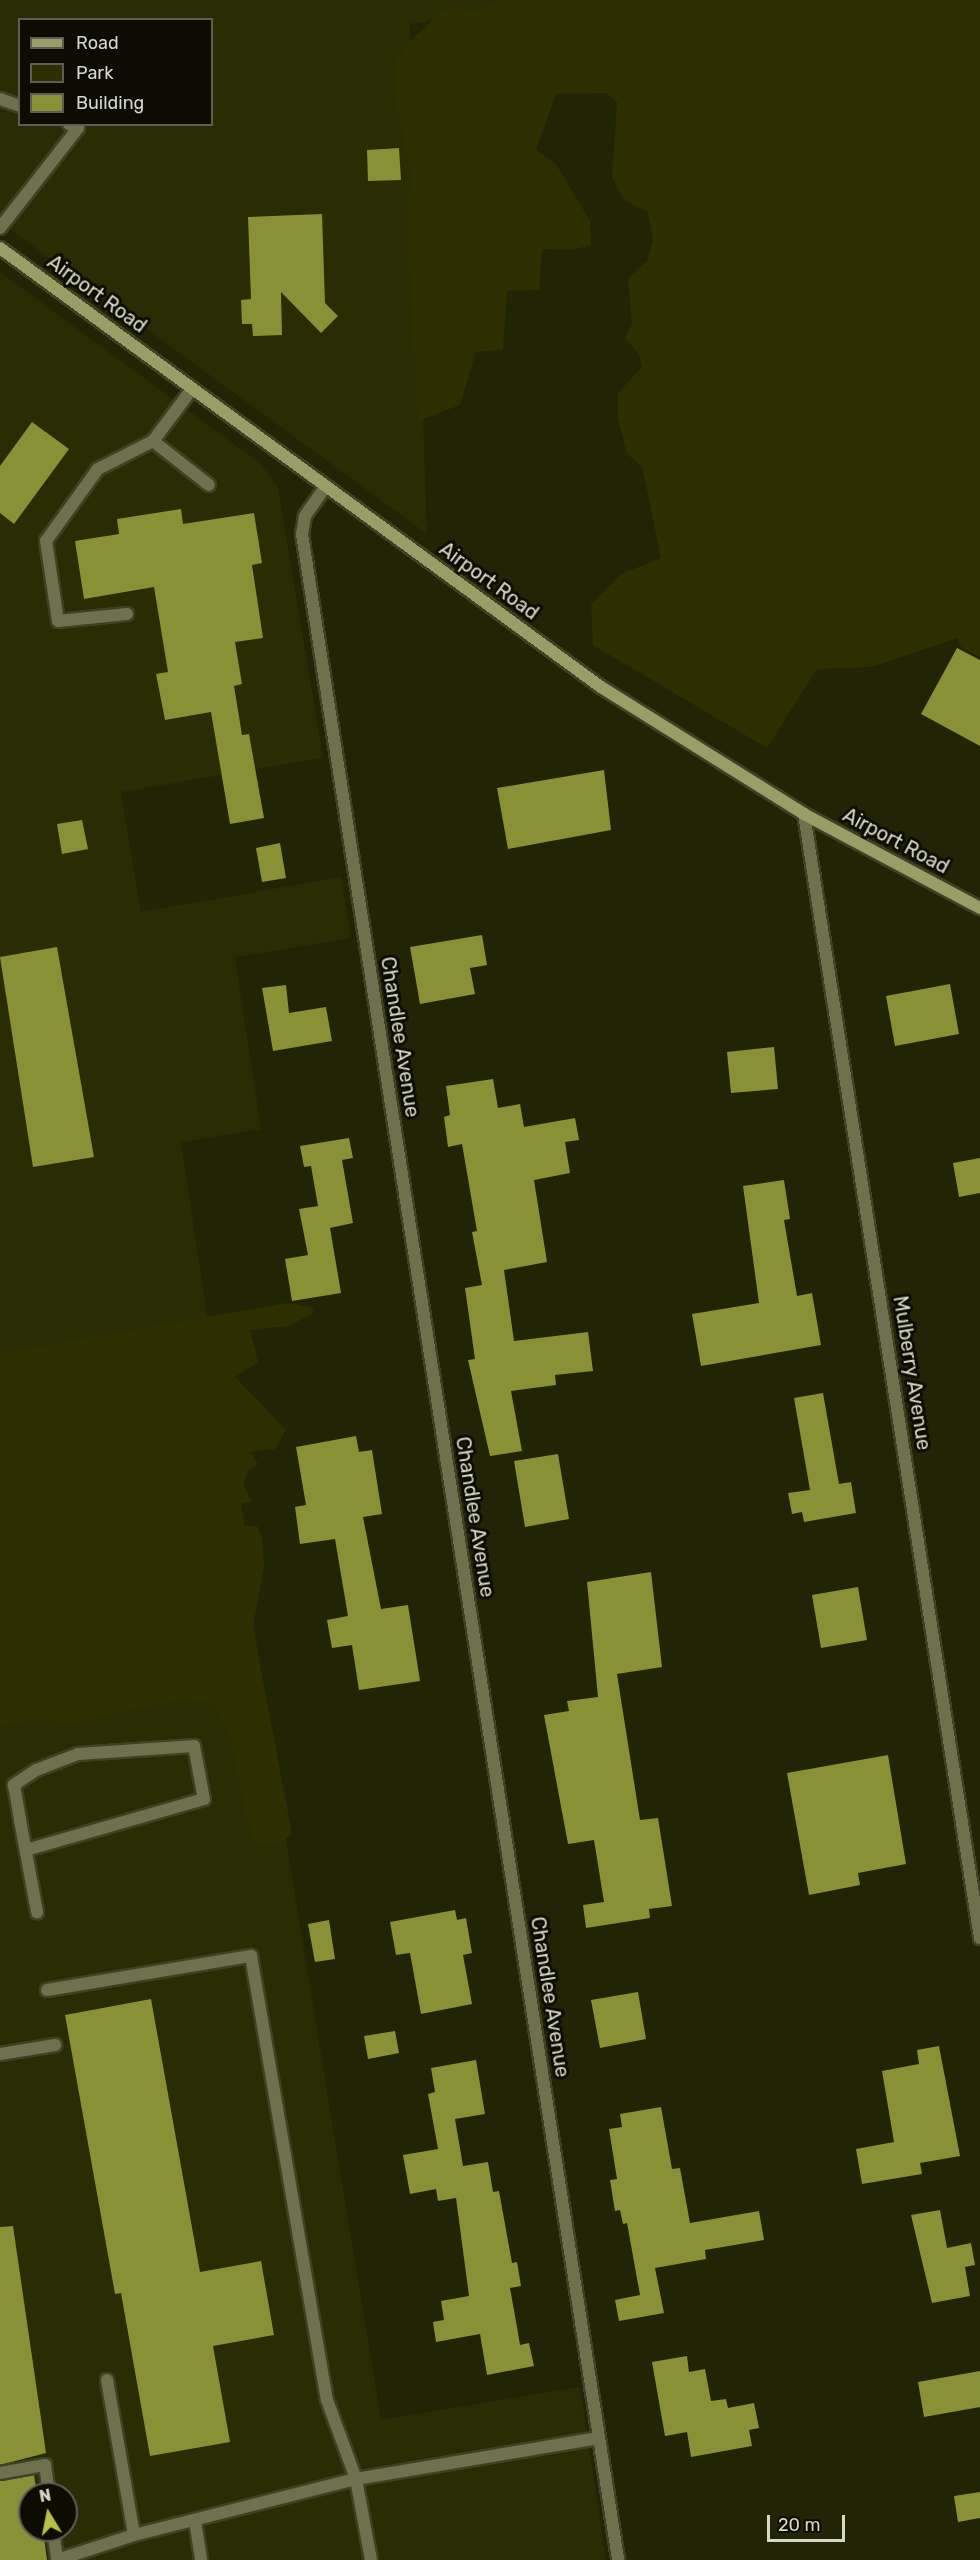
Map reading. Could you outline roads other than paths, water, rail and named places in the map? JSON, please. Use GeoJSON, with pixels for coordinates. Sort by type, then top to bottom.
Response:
{"type":"FeatureCollection","features":[{"type":"Feature","properties":{"kind":"main road","name":"Airport Road"},"geometry":{"type":"LineString","coordinates":[[0,248],[601,687],[804,814],[980,908]]}},
{"type":"Feature","properties":{"kind":"street"},"geometry":{"type":"LineString","coordinates":[[0,99],[18,105]]}},
{"type":"Feature","properties":{"kind":"street"},"geometry":{"type":"LineString","coordinates":[[0,228],[78,128],[74,126]]}},
{"type":"Feature","properties":{"kind":"street"},"geometry":{"type":"LineString","coordinates":[[127,614],[58,621],[46,541],[98,469],[153,441],[192,389]]}},
{"type":"Feature","properties":{"kind":"street"},"geometry":{"type":"LineString","coordinates":[[153,441],[209,484]]}},
{"type":"Feature","properties":{"kind":"street","name":"Chandlee Avenue"},"geometry":{"type":"LineString","coordinates":[[326,486],[305,516],[302,534],[618,2560]]}},
{"type":"Feature","properties":{"kind":"street","name":"Mulberry Avenue"},"geometry":{"type":"LineString","coordinates":[[804,814],[980,1938]]}},
{"type":"Feature","properties":{"kind":"street"},"geometry":{"type":"LineString","coordinates":[[26,1850],[204,1799],[194,1746],[78,1755],[36,1770],[14,1785],[37,1912]]}},
{"type":"Feature","properties":{"kind":"street"},"geometry":{"type":"LineString","coordinates":[[47,1990],[250,1956],[327,2400],[356,2480],[371,2560]]}},
{"type":"Feature","properties":{"kind":"street"},"geometry":{"type":"LineString","coordinates":[[0,2054],[55,2045]]}},
{"type":"Feature","properties":{"kind":"street"},"geometry":{"type":"LineString","coordinates":[[107,2380],[134,2535]]}},
{"type":"Feature","properties":{"kind":"street"},"geometry":{"type":"LineString","coordinates":[[55,2542],[57,2559],[134,2535],[195,2522],[356,2480],[600,2438]]}},
{"type":"Feature","properties":{"kind":"street"},"geometry":{"type":"LineString","coordinates":[[0,2473],[45,2465],[47,2482]]}},
{"type":"Feature","properties":{"kind":"street"},"geometry":{"type":"LineString","coordinates":[[195,2522],[201,2560]]}}]}
